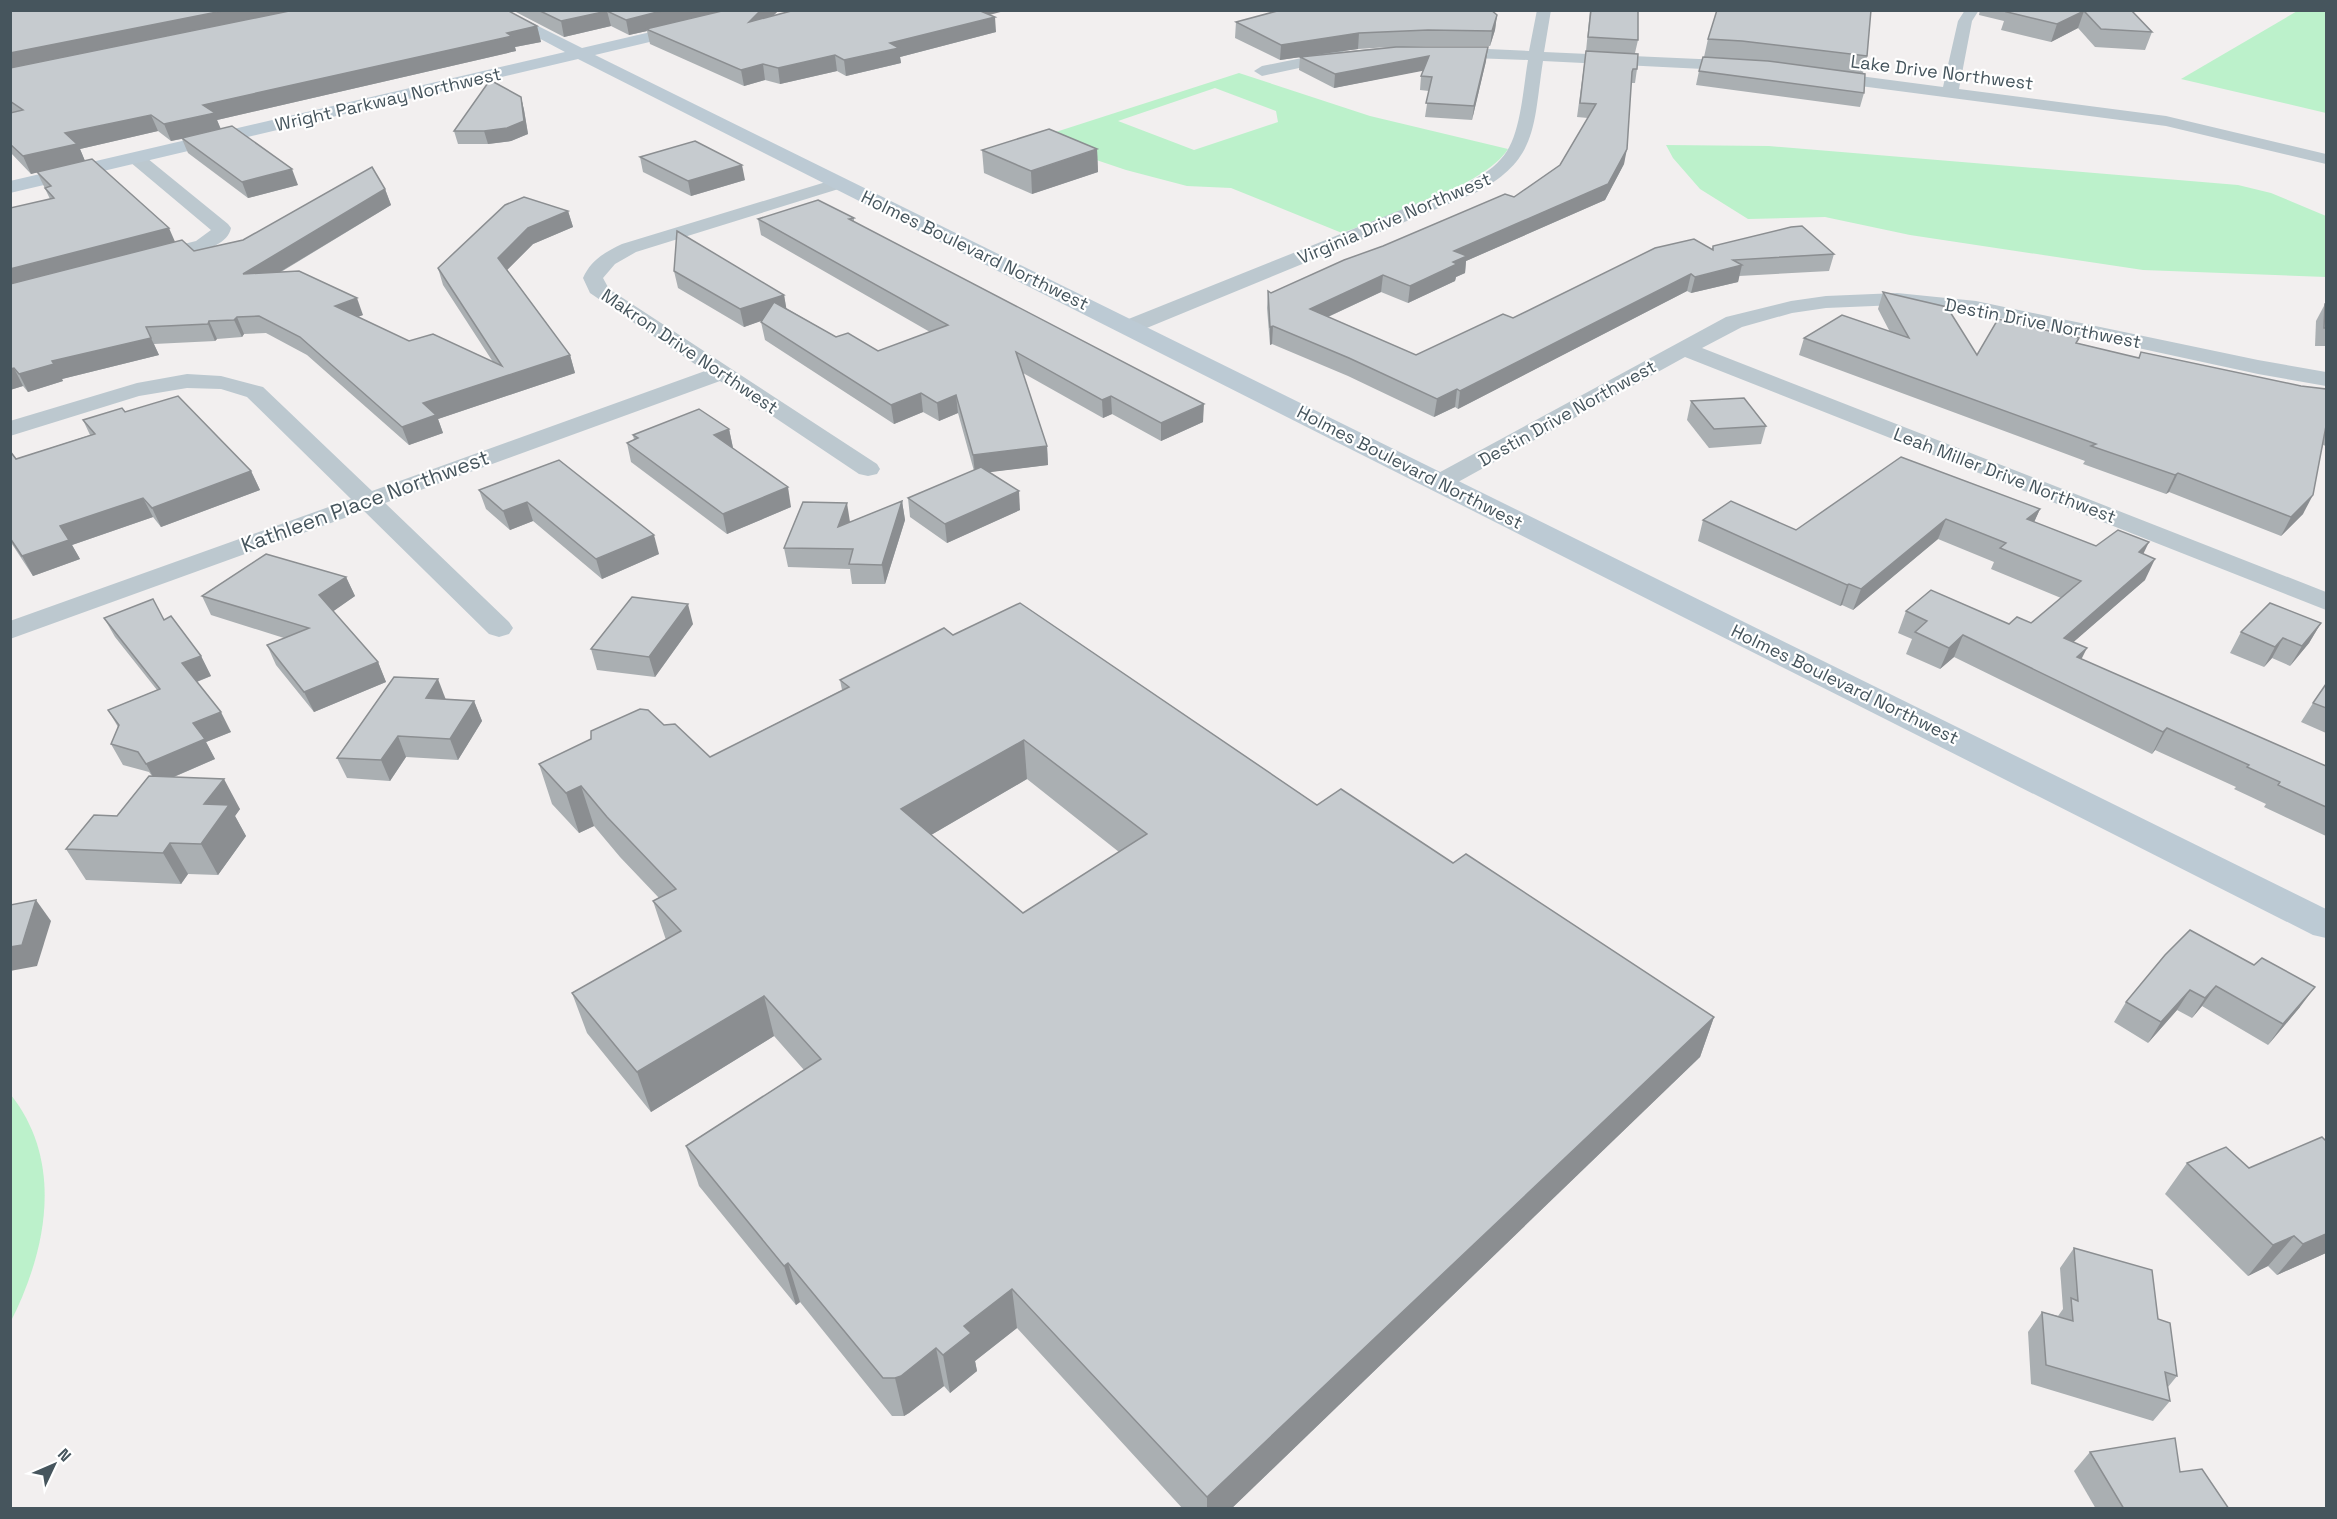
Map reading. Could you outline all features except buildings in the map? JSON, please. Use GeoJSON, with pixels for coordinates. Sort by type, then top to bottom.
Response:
{"type":"FeatureCollection","features":[{"type":"Feature","properties":{"kind":"street","name":"Holmes Boulevard Northwest"},"geometry":{"type":"LineString","coordinates":[[493,10],[2326,925]]}},
{"type":"Feature","properties":{"kind":"street","name":"Wright Parkway Northwest"},"geometry":{"type":"LineString","coordinates":[[10,187],[766,10]]}},
{"type":"Feature","properties":{"kind":"street","name":"Virginia Drive Northwest"},"geometry":{"type":"LineString","coordinates":[[1128,327],[1469,189],[1496,175],[1514,157],[1522,139],[1544,10]]}},
{"type":"Feature","properties":{"kind":"street"},"geometry":{"type":"LineString","coordinates":[[1950,92],[1965,21],[1972,10]]}},
{"type":"Feature","properties":{"kind":"street"},"geometry":{"type":"LineString","coordinates":[[1432,51],[1704,63],[1756,68]]}},
{"type":"Feature","properties":{"kind":"street"},"geometry":{"type":"LineString","coordinates":[[1262,71],[1309,60],[1357,54]]}},
{"type":"Feature","properties":{"kind":"street","name":"Lake Drive Northwest"},"geometry":{"type":"LineString","coordinates":[[1800,73],[2166,121],[2326,159]]}},
{"type":"Feature","properties":{"kind":"street"},"geometry":{"type":"LineString","coordinates":[[135,263],[203,245],[220,234],[220,228],[136,158]]}},
{"type":"Feature","properties":{"kind":"street","name":"Makron Drive Northwest"},"geometry":{"type":"LineString","coordinates":[[840,183],[629,248],[615,254],[596,268],[593,278],[597,289],[602,293],[868,469]]}},
{"type":"Feature","properties":{"kind":"street","name":"Destin Drive Northwest"},"geometry":{"type":"LineString","coordinates":[[1440,482],[1734,322],[1791,307],[1852,300],[1897,299],[1976,307],[2017,314],[2258,368],[2326,379]]}},
{"type":"Feature","properties":{"kind":"street","name":"Leah Miller Drive Northwest"},"geometry":{"type":"LineString","coordinates":[[1684,349],[2326,602]]}},
{"type":"Feature","properties":{"kind":"street","name":"Kathleen Place Northwest"},"geometry":{"type":"LineString","coordinates":[[10,631],[720,373]]}},
{"type":"Feature","properties":{"kind":"street"},"geometry":{"type":"LineString","coordinates":[[10,429],[165,384],[212,381],[255,392],[499,628]]}},
{"type":"Feature","properties":{"kind":"green space"},"geometry":{"type":"Polygon","coordinates":[[[2299,10],[2326,11],[2326,113],[2181,79],[2299,10]]]}},
{"type":"Feature","properties":{"kind":"green space"},"geometry":{"type":"Polygon","coordinates":[[[1239,73],[1370,116],[1508,149],[1496,163],[1457,187],[1407,209],[1342,233],[1231,188],[1187,186],[1126,170],[1034,139],[1239,73]],[[1215,88],[1118,121],[1194,150],[1278,122],[1276,111],[1215,88]]]}},
{"type":"Feature","properties":{"kind":"green space"},"geometry":{"type":"Polygon","coordinates":[[[1666,145],[1769,146],[2238,185],[2271,193],[2326,216],[2326,277],[2143,270],[1910,235],[1825,217],[1748,219],[1700,189],[1673,158],[1666,145]]]}},
{"type":"Feature","properties":{"kind":"green space"},"geometry":{"type":"Polygon","coordinates":[[[11,1095],[28,1121],[38,1149],[44,1177],[44,1206],[41,1236],[34,1265],[11,1321],[11,1095]]]}}]}
